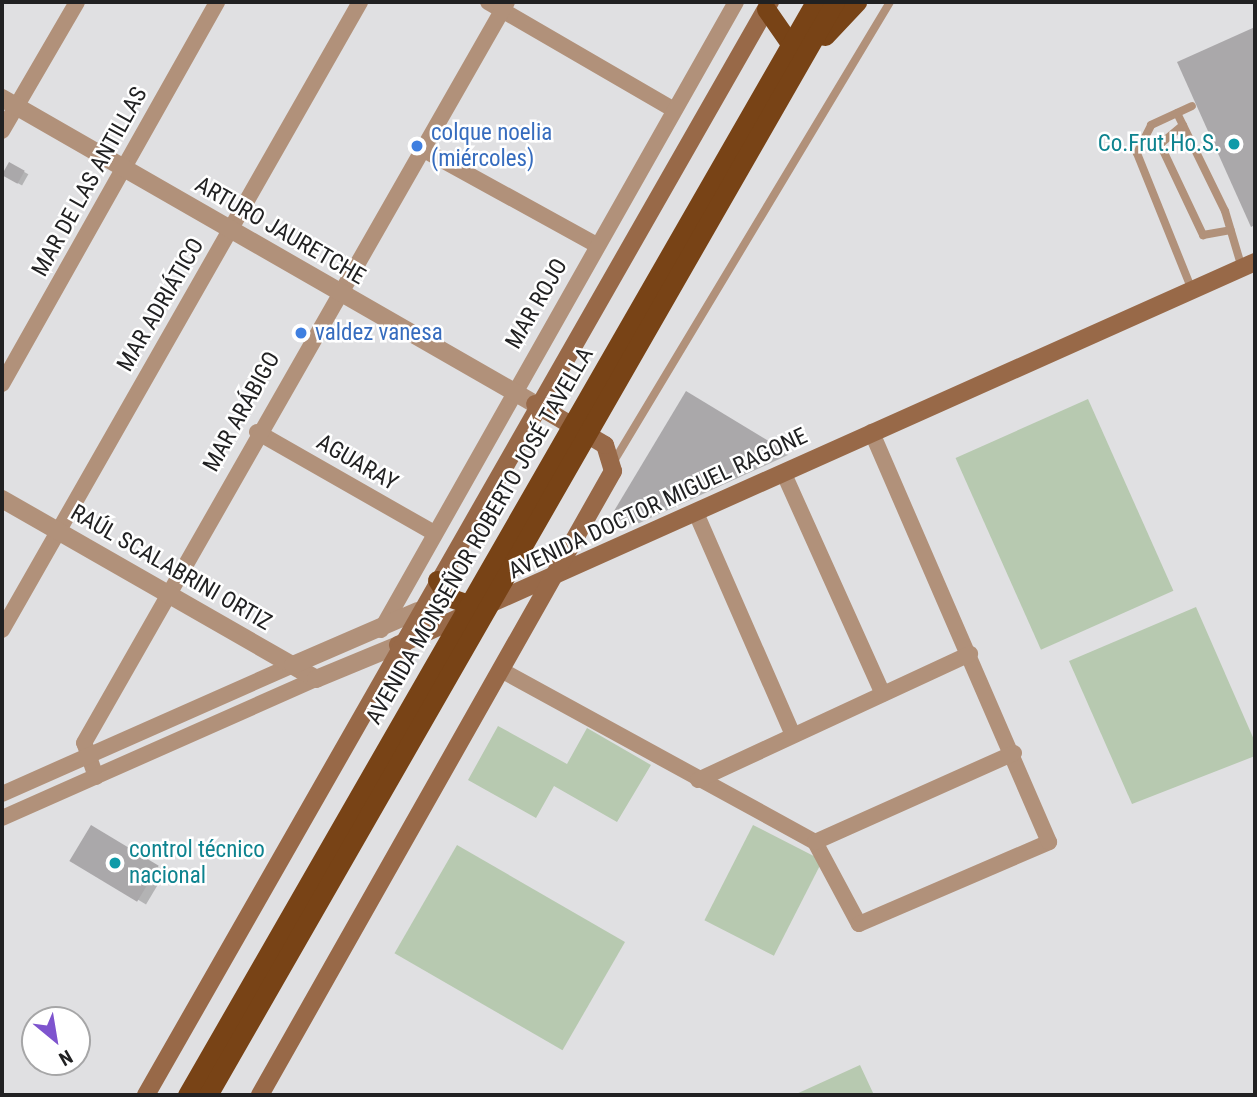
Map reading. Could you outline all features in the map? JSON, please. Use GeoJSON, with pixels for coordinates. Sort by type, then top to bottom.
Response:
{"type":"FeatureCollection","features":[{"type":"Feature","properties":{"kind":"highway","name":"AVENIDA MONSEÑOR ROBERTO JOSÉ TAVELLA"},"geometry":{"type":"LineString","coordinates":[[797,52],[815,2]]}},
{"type":"Feature","properties":{"kind":"highway","name":"AVENIDA MONSEÑOR ROBERTO JOSÉ TAVELLA"},"geometry":{"type":"LineString","coordinates":[[187,1095],[580,430],[797,52],[835,2]]}},
{"type":"Feature","properties":{"kind":"highway"},"geometry":{"type":"LineString","coordinates":[[768,5],[797,52],[857,2]]}},
{"type":"Feature","properties":{"kind":"highway"},"geometry":{"type":"LineString","coordinates":[[438,580],[448,597],[471,612]]}},
{"type":"Feature","properties":{"kind":"highway","name":"AVENIDA MONSEÑOR ROBERTO JOSÉ TAVELLA"},"geometry":{"type":"LineString","coordinates":[[208,1095],[471,612]]}},
{"type":"Feature","properties":{"kind":"main road"},"geometry":{"type":"LineString","coordinates":[[146,1095],[535,404],[768,5]]}},
{"type":"Feature","properties":{"kind":"main road","name":"AVENIDA DOCTOR MIGUEL RAGONE"},"geometry":{"type":"LineString","coordinates":[[398,645],[553,579],[872,432],[1249,265]]}},
{"type":"Feature","properties":{"kind":"main road"},"geometry":{"type":"LineString","coordinates":[[260,1095],[581,529],[614,461],[580,430],[535,404]]}},
{"type":"Feature","properties":{"kind":"main road"},"geometry":{"type":"LineString","coordinates":[[581,529],[595,549],[611,550]]}},
{"type":"Feature","properties":{"kind":"street"},"geometry":{"type":"LineString","coordinates":[[2,131],[9,102],[77,2]]}},
{"type":"Feature","properties":{"kind":"street","name":"MAR DE LAS ANTILLAS"},"geometry":{"type":"LineString","coordinates":[[2,384],[217,2]]}},
{"type":"Feature","properties":{"kind":"street","name":"MAR ADRIÁTICO"},"geometry":{"type":"LineString","coordinates":[[2,630],[360,2]]}},
{"type":"Feature","properties":{"kind":"street","name":"MAR ROJO"},"geometry":{"type":"LineString","coordinates":[[382,630],[433,533],[736,2]]}},
{"type":"Feature","properties":{"kind":"street"},"geometry":{"type":"LineString","coordinates":[[499,4],[674,110]]}},
{"type":"Feature","properties":{"kind":"street","name":"MAR ARÁBIGO"},"geometry":{"type":"LineString","coordinates":[[85,756],[84,743],[167,592],[336,292],[424,149],[499,4]]}},
{"type":"Feature","properties":{"kind":"street","name":"ARTURO JAURETCHE"},"geometry":{"type":"LineString","coordinates":[[9,102],[535,404]]}},
{"type":"Feature","properties":{"kind":"street"},"geometry":{"type":"LineString","coordinates":[[424,149],[597,245]]}},
{"type":"Feature","properties":{"kind":"street","name":"AGUARAY"},"geometry":{"type":"LineString","coordinates":[[257,432],[433,533]]}},
{"type":"Feature","properties":{"kind":"street"},"geometry":{"type":"LineString","coordinates":[[500,670],[815,842],[859,924],[1037,850],[1049,842],[1049,832],[872,432]]}},
{"type":"Feature","properties":{"kind":"street"},"geometry":{"type":"LineString","coordinates":[[784,474],[883,694]]}},
{"type":"Feature","properties":{"kind":"street","name":"RAÚL SCALABRINI ORTIZ"},"geometry":{"type":"LineString","coordinates":[[2,499],[316,679]]}},
{"type":"Feature","properties":{"kind":"street"},"geometry":{"type":"LineString","coordinates":[[696,513],[793,735]]}},
{"type":"Feature","properties":{"kind":"street"},"geometry":{"type":"LineString","coordinates":[[2,794],[293,665],[382,630],[418,611]]}},
{"type":"Feature","properties":{"kind":"street","name":"AVENIDA DOCTOR MIGUEL RAGONE"},"geometry":{"type":"LineString","coordinates":[[2,818],[398,645]]}},
{"type":"Feature","properties":{"kind":"street"},"geometry":{"type":"LineString","coordinates":[[698,780],[970,654]]}},
{"type":"Feature","properties":{"kind":"street"},"geometry":{"type":"LineString","coordinates":[[815,842],[1014,753]]}},
{"type":"Feature","properties":{"kind":"street"},"geometry":{"type":"LineString","coordinates":[[85,756],[96,777]]}},
{"type":"Feature","properties":{"kind":"lane"},"geometry":{"type":"LineString","coordinates":[[614,461],[890,2]]}},
{"type":"Feature","properties":{"kind":"lane"},"geometry":{"type":"LineString","coordinates":[[1192,106],[1143,133],[1137,153],[1192,290]]}},
{"type":"Feature","properties":{"kind":"lane"},"geometry":{"type":"LineString","coordinates":[[1177,113],[1249,265]]}},
{"type":"Feature","properties":{"kind":"lane"},"geometry":{"type":"LineString","coordinates":[[1183,125],[1160,144],[1203,235],[1231,230]]}},
{"type":"Feature","properties":{"kind":"green space"},"geometry":{"type":"Polygon","coordinates":[[[1088,399],[1173,591],[1041,650],[956,458],[1088,399]]]}},
{"type":"Feature","properties":{"kind":"green space"},"geometry":{"type":"Polygon","coordinates":[[[1196,607],[1255,742],[1255,756],[1132,804],[1069,661],[1196,607]]]}},
{"type":"Feature","properties":{"kind":"green space"},"geometry":{"type":"Polygon","coordinates":[[[498,726],[567,764],[587,728],[651,765],[617,822],[554,786],[536,818],[468,780],[498,726]]]}},
{"type":"Feature","properties":{"kind":"green space"},"geometry":{"type":"Polygon","coordinates":[[[753,825],[822,860],[774,956],[704,920],[753,825]]]}},
{"type":"Feature","properties":{"kind":"green space"},"geometry":{"type":"Polygon","coordinates":[[[457,845],[625,942],[563,1050],[394,953],[457,845]]]}},
{"type":"Feature","properties":{"kind":"green space"},"geometry":{"type":"Polygon","coordinates":[[[860,1065],[874,1095],[794,1095],[860,1065]]]}},
{"type":"Feature","properties":{"kind":"building","name":"Co.Frut.Ho.S."},"geometry":{"type":"Polygon","coordinates":[[[1255,27],[1255,225],[1251,227],[1177,62],[1255,27]]]}},
{"type":"Feature","properties":{"kind":"building"},"geometry":{"type":"Polygon","coordinates":[[[9,162],[25,171],[17,184],[2,175],[9,162]]]}},
{"type":"Feature","properties":{"kind":"building"},"geometry":{"type":"Polygon","coordinates":[[[686,391],[785,451],[627,524],[611,516],[686,391]]]}},
{"type":"Feature","properties":{"kind":"building","name":"control técnico nacional"},"geometry":{"type":"Polygon","coordinates":[[[91,825],[159,866],[137,902],[69,861],[91,825]]]}},
{"type":"Feature","properties":{"kind":"place","name":"Co.Frut.Ho.S."},"geometry":{"type":"Point","coordinates":[1234,144]}},
{"type":"Feature","properties":{"kind":"place","name":"colque noelia (miércoles)"},"geometry":{"type":"Point","coordinates":[417,146]}},
{"type":"Feature","properties":{"kind":"place","name":"valdez vanesa"},"geometry":{"type":"Point","coordinates":[301,333]}},
{"type":"Feature","properties":{"kind":"place","name":"control técnico nacional"},"geometry":{"type":"Point","coordinates":[115,863]}}]}
